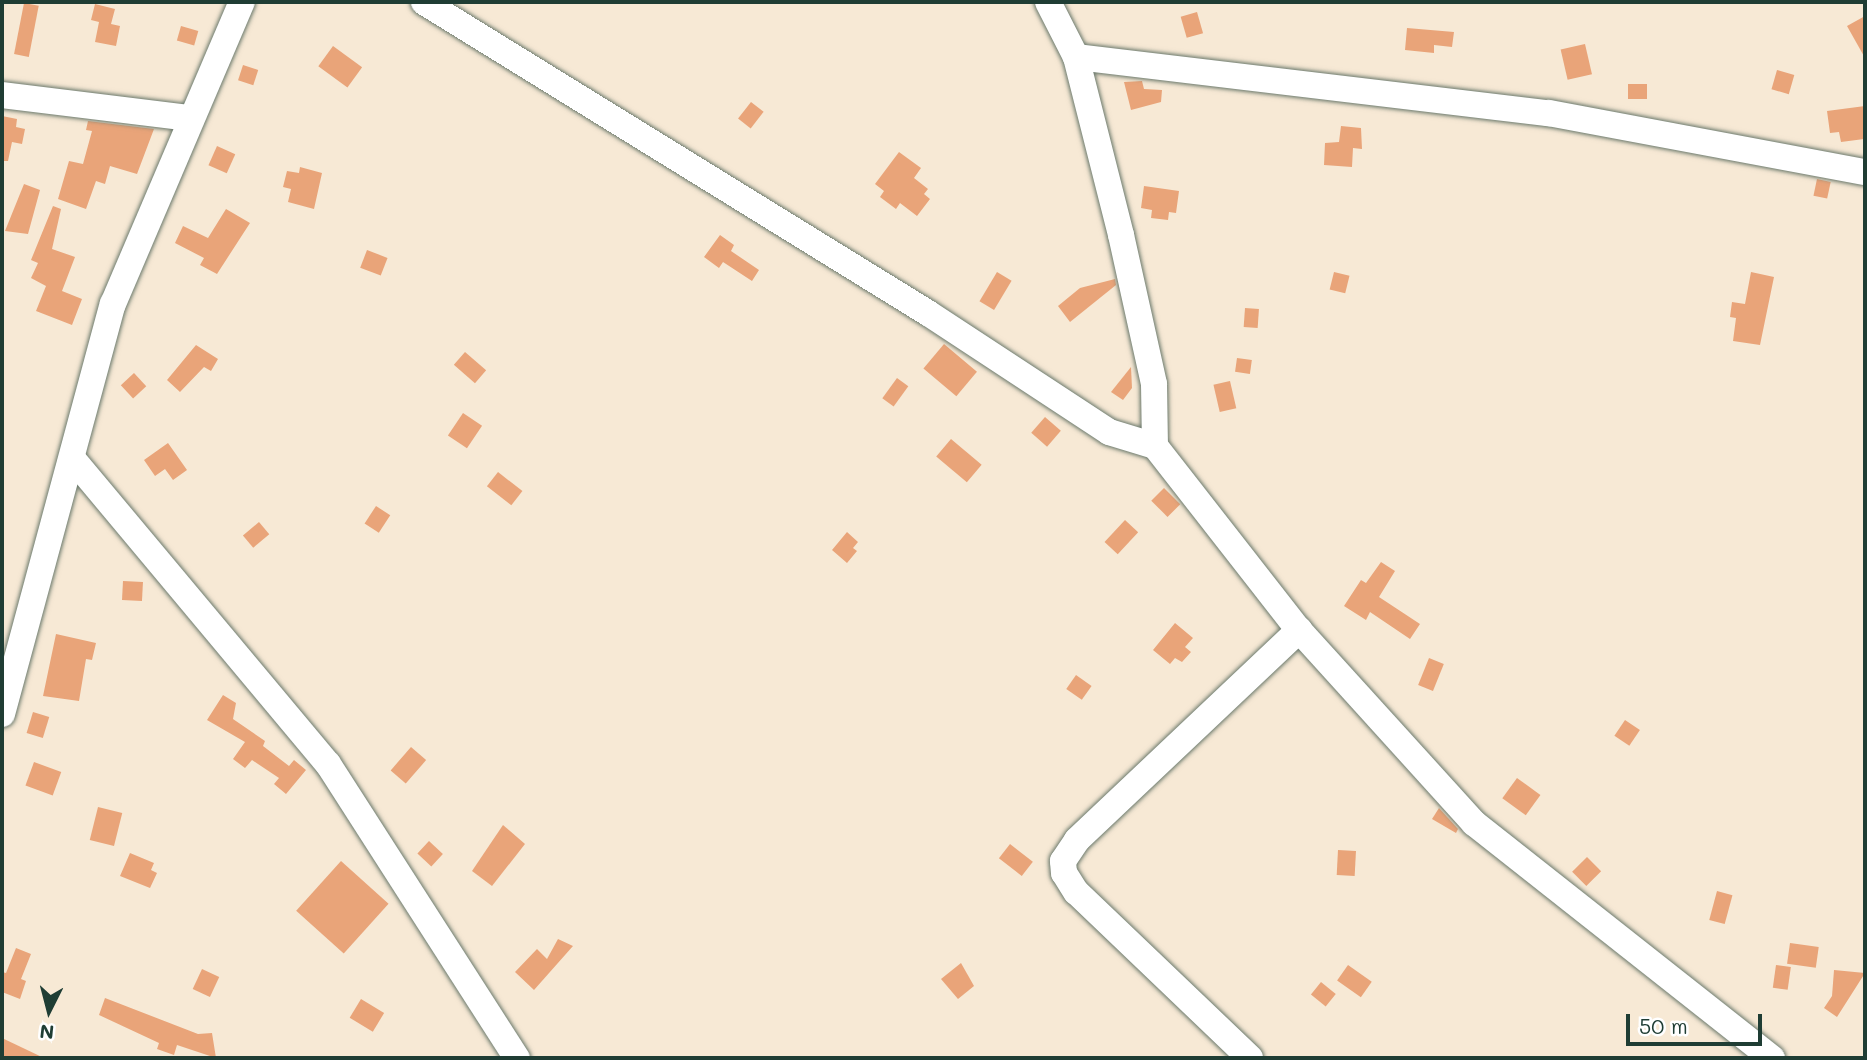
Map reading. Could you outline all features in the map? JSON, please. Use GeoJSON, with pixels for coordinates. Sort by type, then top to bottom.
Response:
{"type":"FeatureCollection","features":[{"type":"Feature","properties":{"kind":"street"},"geometry":{"type":"LineString","coordinates":[[2,714],[113,304],[190,118],[242,2]]}},
{"type":"Feature","properties":{"kind":"street"},"geometry":{"type":"LineString","coordinates":[[424,2],[928,313],[1109,432],[1155,446],[1298,630],[1474,823],[1772,1058]]}},
{"type":"Feature","properties":{"kind":"street"},"geometry":{"type":"LineString","coordinates":[[1048,2],[1076,57],[1154,384],[1155,446]]}},
{"type":"Feature","properties":{"kind":"street"},"geometry":{"type":"LineString","coordinates":[[1076,57],[1549,113],[1865,172]]}},
{"type":"Feature","properties":{"kind":"street"},"geometry":{"type":"LineString","coordinates":[[2,95],[190,118]]}},
{"type":"Feature","properties":{"kind":"street"},"geometry":{"type":"LineString","coordinates":[[72,458],[328,764],[517,1058]]}},
{"type":"Feature","properties":{"kind":"street"},"geometry":{"type":"LineString","coordinates":[[1250,1058],[1076,892],[1064,873],[1063,861],[1077,841],[1298,630]]}},
{"type":"Feature","properties":{"kind":"building"},"geometry":{"type":"Polygon","coordinates":[[[24,3],[39,6],[29,57],[14,54],[24,3]]]}},
{"type":"Feature","properties":{"kind":"building"},"geometry":{"type":"Polygon","coordinates":[[[95,4],[115,9],[111,24],[120,26],[116,46],[95,42],[99,22],[91,20],[95,4]]]}},
{"type":"Feature","properties":{"kind":"building"},"geometry":{"type":"Polygon","coordinates":[[[1197,12],[1203,33],[1187,38],[1181,17],[1197,12]]]}},
{"type":"Feature","properties":{"kind":"building"},"geometry":{"type":"Polygon","coordinates":[[[1865,16],[1865,58],[1847,26],[1865,16]]]}},
{"type":"Feature","properties":{"kind":"building"},"geometry":{"type":"Polygon","coordinates":[[[181,26],[198,31],[194,45],[177,40],[181,26]]]}},
{"type":"Feature","properties":{"kind":"building"},"geometry":{"type":"Polygon","coordinates":[[[1407,28],[1454,32],[1452,47],[1434,45],[1434,53],[1405,50],[1407,28]]]}},
{"type":"Feature","properties":{"kind":"building"},"geometry":{"type":"Polygon","coordinates":[[[1585,44],[1592,74],[1568,80],[1561,50],[1585,44]]]}},
{"type":"Feature","properties":{"kind":"building"},"geometry":{"type":"Polygon","coordinates":[[[333,46],[362,67],[347,87],[318,66],[333,46]]]}},
{"type":"Feature","properties":{"kind":"building"},"geometry":{"type":"Polygon","coordinates":[[[243,65],[258,70],[253,85],[238,80],[243,65]]]}},
{"type":"Feature","properties":{"kind":"building"},"geometry":{"type":"Polygon","coordinates":[[[1777,70],[1794,75],[1789,94],[1771,89],[1777,70]]]}},
{"type":"Feature","properties":{"kind":"building"},"geometry":{"type":"Polygon","coordinates":[[[1142,81],[1144,89],[1162,90],[1161,102],[1131,110],[1124,82],[1142,81]]]}},
{"type":"Feature","properties":{"kind":"building"},"geometry":{"type":"Polygon","coordinates":[[[1628,84],[1647,84],[1647,99],[1628,99],[1628,84]]]}},
{"type":"Feature","properties":{"kind":"building"},"geometry":{"type":"Polygon","coordinates":[[[751,102],[764,112],[751,128],[738,119],[751,102]]]}},
{"type":"Feature","properties":{"kind":"building"},"geometry":{"type":"Polygon","coordinates":[[[1865,106],[1864,139],[1841,142],[1839,132],[1830,133],[1827,111],[1865,106]]]}},
{"type":"Feature","properties":{"kind":"building"},"geometry":{"type":"Polygon","coordinates":[[[2,116],[17,119],[16,127],[25,129],[22,144],[12,142],[8,161],[2,161],[2,116]]]}},
{"type":"Feature","properties":{"kind":"building"},"geometry":{"type":"Polygon","coordinates":[[[88,121],[154,129],[137,174],[110,166],[105,184],[96,181],[86,209],[58,199],[69,161],[83,164],[92,131],[86,130],[88,121]]]}},
{"type":"Feature","properties":{"kind":"building"},"geometry":{"type":"Polygon","coordinates":[[[1341,126],[1361,128],[1362,149],[1353,148],[1352,167],[1324,165],[1325,143],[1339,142],[1341,126]]]}},
{"type":"Feature","properties":{"kind":"building"},"geometry":{"type":"Polygon","coordinates":[[[217,146],[235,154],[227,173],[208,165],[217,146]]]}},
{"type":"Feature","properties":{"kind":"building"},"geometry":{"type":"Polygon","coordinates":[[[899,152],[921,168],[914,178],[928,189],[924,194],[930,199],[917,216],[900,203],[896,209],[880,197],[884,191],[875,184],[899,152]]]}},
{"type":"Feature","properties":{"kind":"building"},"geometry":{"type":"Polygon","coordinates":[[[300,167],[322,173],[314,209],[288,202],[291,189],[283,187],[287,171],[299,173],[300,167]]]}},
{"type":"Feature","properties":{"kind":"building"},"geometry":{"type":"Polygon","coordinates":[[[1817,179],[1831,182],[1827,199],[1813,196],[1817,179]]]}},
{"type":"Feature","properties":{"kind":"building"},"geometry":{"type":"Polygon","coordinates":[[[24,184],[40,190],[28,234],[5,231],[24,184]]]}},
{"type":"Feature","properties":{"kind":"building"},"geometry":{"type":"Polygon","coordinates":[[[1144,186],[1179,191],[1176,213],[1169,212],[1168,220],[1151,218],[1152,210],[1141,208],[1144,186]]]}},
{"type":"Feature","properties":{"kind":"building"},"geometry":{"type":"Polygon","coordinates":[[[53,206],[61,209],[52,249],[75,257],[62,291],[82,299],[72,325],[36,311],[46,286],[31,278],[38,263],[31,260],[53,206]]]}},
{"type":"Feature","properties":{"kind":"building"},"geometry":{"type":"Polygon","coordinates":[[[226,209],[250,223],[217,274],[200,265],[204,258],[175,243],[183,226],[208,238],[226,209]]]}},
{"type":"Feature","properties":{"kind":"building"},"geometry":{"type":"Polygon","coordinates":[[[720,235],[734,245],[731,251],[759,270],[752,281],[723,262],[719,268],[704,257],[720,235]]]}},
{"type":"Feature","properties":{"kind":"building"},"geometry":{"type":"Polygon","coordinates":[[[367,250],[388,258],[381,276],[360,268],[367,250]]]}},
{"type":"Feature","properties":{"kind":"building"},"geometry":{"type":"Polygon","coordinates":[[[997,272],[1012,281],[994,310],[979,301],[997,272]]]}},
{"type":"Feature","properties":{"kind":"building"},"geometry":{"type":"Polygon","coordinates":[[[1334,272],[1350,276],[1345,293],[1330,289],[1334,272]]]}},
{"type":"Feature","properties":{"kind":"building"},"geometry":{"type":"Polygon","coordinates":[[[1751,272],[1774,277],[1760,345],[1733,341],[1736,318],[1730,317],[1732,302],[1745,304],[1751,272]]]}},
{"type":"Feature","properties":{"kind":"building"},"geometry":{"type":"Polygon","coordinates":[[[1115,279],[1116,285],[1070,322],[1058,306],[1080,288],[1115,279]]]}},
{"type":"Feature","properties":{"kind":"building"},"geometry":{"type":"Polygon","coordinates":[[[1245,308],[1259,309],[1258,328],[1244,327],[1245,308]]]}},
{"type":"Feature","properties":{"kind":"building"},"geometry":{"type":"Polygon","coordinates":[[[944,344],[977,372],[956,396],[923,369],[944,344]]]}},
{"type":"Feature","properties":{"kind":"building"},"geometry":{"type":"Polygon","coordinates":[[[196,345],[218,359],[211,371],[204,367],[180,392],[167,380],[196,345]]]}},
{"type":"Feature","properties":{"kind":"building"},"geometry":{"type":"Polygon","coordinates":[[[465,352],[486,370],[475,383],[454,365],[465,352]]]}},
{"type":"Feature","properties":{"kind":"building"},"geometry":{"type":"Polygon","coordinates":[[[1237,358],[1252,360],[1250,374],[1235,372],[1237,358]]]}},
{"type":"Feature","properties":{"kind":"building"},"geometry":{"type":"Polygon","coordinates":[[[1131,367],[1132,388],[1123,400],[1111,392],[1131,367]]]}},
{"type":"Feature","properties":{"kind":"building"},"geometry":{"type":"Polygon","coordinates":[[[134,373],[146,386],[133,398],[121,385],[134,373]]]}},
{"type":"Feature","properties":{"kind":"building"},"geometry":{"type":"Polygon","coordinates":[[[897,378],[908,386],[894,406],[882,398],[897,378]]]}},
{"type":"Feature","properties":{"kind":"building"},"geometry":{"type":"Polygon","coordinates":[[[1230,381],[1236,408],[1220,412],[1213,385],[1230,381]]]}},
{"type":"Feature","properties":{"kind":"building"},"geometry":{"type":"Polygon","coordinates":[[[463,413],[482,426],[467,448],[448,435],[463,413]]]}},
{"type":"Feature","properties":{"kind":"building"},"geometry":{"type":"Polygon","coordinates":[[[1045,417],[1061,431],[1047,447],[1031,433],[1045,417]]]}},
{"type":"Feature","properties":{"kind":"building"},"geometry":{"type":"Polygon","coordinates":[[[951,439],[982,465],[967,482],[936,457],[951,439]]]}},
{"type":"Feature","properties":{"kind":"building"},"geometry":{"type":"Polygon","coordinates":[[[168,443],[187,470],[173,480],[165,469],[155,476],[144,460],[168,443]]]}},
{"type":"Feature","properties":{"kind":"building"},"geometry":{"type":"Polygon","coordinates":[[[498,472],[522,491],[511,505],[487,486],[498,472]]]}},
{"type":"Feature","properties":{"kind":"building"},"geometry":{"type":"Polygon","coordinates":[[[1164,488],[1180,504],[1168,517],[1151,501],[1164,488]]]}},
{"type":"Feature","properties":{"kind":"building"},"geometry":{"type":"Polygon","coordinates":[[[376,506],[390,515],[379,533],[365,524],[376,506]]]}},
{"type":"Feature","properties":{"kind":"building"},"geometry":{"type":"Polygon","coordinates":[[[1125,520],[1138,532],[1118,554],[1105,542],[1125,520]]]}},
{"type":"Feature","properties":{"kind":"building"},"geometry":{"type":"Polygon","coordinates":[[[259,522],[269,534],[253,548],[243,535],[259,522]]]}},
{"type":"Feature","properties":{"kind":"building"},"geometry":{"type":"Polygon","coordinates":[[[847,532],[858,542],[853,548],[857,551],[847,563],[832,550],[847,532]]]}},
{"type":"Feature","properties":{"kind":"building"},"geometry":{"type":"Polygon","coordinates":[[[1381,562],[1395,571],[1379,597],[1420,624],[1410,639],[1370,612],[1366,620],[1344,606],[1361,580],[1366,583],[1381,562]]]}},
{"type":"Feature","properties":{"kind":"building"},"geometry":{"type":"Polygon","coordinates":[[[123,581],[143,582],[142,601],[122,600],[123,581]]]}},
{"type":"Feature","properties":{"kind":"building"},"geometry":{"type":"Polygon","coordinates":[[[1175,623],[1193,638],[1185,647],[1191,652],[1182,662],[1175,658],[1170,664],[1153,650],[1175,623]]]}},
{"type":"Feature","properties":{"kind":"building"},"geometry":{"type":"Polygon","coordinates":[[[56,634],[96,643],[92,660],[86,659],[79,701],[43,696],[56,634]]]}},
{"type":"Feature","properties":{"kind":"building"},"geometry":{"type":"Polygon","coordinates":[[[1429,658],[1444,664],[1433,691],[1418,685],[1429,658]]]}},
{"type":"Feature","properties":{"kind":"building"},"geometry":{"type":"Polygon","coordinates":[[[1076,675],[1092,686],[1082,700],[1066,689],[1076,675]]]}},
{"type":"Feature","properties":{"kind":"building"},"geometry":{"type":"Polygon","coordinates":[[[223,695],[236,703],[233,719],[265,741],[263,746],[289,766],[294,760],[306,770],[286,794],[274,784],[279,778],[252,760],[245,768],[233,759],[245,742],[207,720],[223,695]]]}},
{"type":"Feature","properties":{"kind":"building"},"geometry":{"type":"Polygon","coordinates":[[[33,712],[49,717],[43,738],[27,733],[33,712]]]}},
{"type":"Feature","properties":{"kind":"building"},"geometry":{"type":"Polygon","coordinates":[[[1625,720],[1640,730],[1629,746],[1614,736],[1625,720]]]}},
{"type":"Feature","properties":{"kind":"building"},"geometry":{"type":"Polygon","coordinates":[[[411,747],[426,760],[406,784],[391,770],[411,747]]]}},
{"type":"Feature","properties":{"kind":"building"},"geometry":{"type":"Polygon","coordinates":[[[34,762],[61,772],[53,795],[25,785],[34,762]]]}},
{"type":"Feature","properties":{"kind":"building"},"geometry":{"type":"Polygon","coordinates":[[[1517,778],[1540,795],[1526,815],[1502,798],[1517,778]]]}},
{"type":"Feature","properties":{"kind":"building"},"geometry":{"type":"Polygon","coordinates":[[[98,807],[122,813],[114,846],[90,840],[98,807]]]}},
{"type":"Feature","properties":{"kind":"building"},"geometry":{"type":"Polygon","coordinates":[[[1439,808],[1458,829],[1456,833],[1432,819],[1439,808]]]}},
{"type":"Feature","properties":{"kind":"building"},"geometry":{"type":"Polygon","coordinates":[[[503,825],[525,844],[492,886],[472,871],[503,825]]]}},
{"type":"Feature","properties":{"kind":"building"},"geometry":{"type":"Polygon","coordinates":[[[429,841],[443,854],[431,866],[417,853],[429,841]]]}},
{"type":"Feature","properties":{"kind":"building"},"geometry":{"type":"Polygon","coordinates":[[[1010,844],[1033,862],[1022,876],[999,858],[1010,844]]]}},
{"type":"Feature","properties":{"kind":"building"},"geometry":{"type":"Polygon","coordinates":[[[1338,850],[1356,851],[1355,876],[1337,875],[1338,850]]]}},
{"type":"Feature","properties":{"kind":"building"},"geometry":{"type":"Polygon","coordinates":[[[130,853],[154,863],[151,870],[157,873],[150,888],[120,876],[130,853]]]}},
{"type":"Feature","properties":{"kind":"building"},"geometry":{"type":"Polygon","coordinates":[[[1587,857],[1601,871],[1586,886],[1572,872],[1587,857]]]}},
{"type":"Feature","properties":{"kind":"building"},"geometry":{"type":"Polygon","coordinates":[[[341,861],[389,904],[344,954],[296,911],[341,861]]]}},
{"type":"Feature","properties":{"kind":"building"},"geometry":{"type":"Polygon","coordinates":[[[1717,891],[1732,895],[1725,924],[1709,920],[1717,891]]]}},
{"type":"Feature","properties":{"kind":"building"},"geometry":{"type":"Polygon","coordinates":[[[558,939],[573,946],[534,990],[515,972],[537,949],[547,959],[558,939]]]}},
{"type":"Feature","properties":{"kind":"building"},"geometry":{"type":"Polygon","coordinates":[[[1790,943],[1819,947],[1816,968],[1787,964],[1790,943]]]}},
{"type":"Feature","properties":{"kind":"building"},"geometry":{"type":"Polygon","coordinates":[[[16,948],[31,954],[21,979],[26,981],[20,999],[2,992],[2,972],[6,973],[16,948]]]}},
{"type":"Feature","properties":{"kind":"building"},"geometry":{"type":"Polygon","coordinates":[[[961,963],[974,986],[958,999],[941,979],[961,963]]]}},
{"type":"Feature","properties":{"kind":"building"},"geometry":{"type":"Polygon","coordinates":[[[1348,965],[1372,982],[1361,997],[1337,981],[1348,965]]]}},
{"type":"Feature","properties":{"kind":"building"},"geometry":{"type":"Polygon","coordinates":[[[1776,965],[1791,967],[1788,990],[1773,988],[1776,965]]]}},
{"type":"Feature","properties":{"kind":"building"},"geometry":{"type":"Polygon","coordinates":[[[202,969],[219,977],[210,997],[193,989],[202,969]]]}},
{"type":"Feature","properties":{"kind":"building"},"geometry":{"type":"Polygon","coordinates":[[[1834,970],[1865,973],[1837,1017],[1824,1008],[1832,996],[1834,970]]]}},
{"type":"Feature","properties":{"kind":"building"},"geometry":{"type":"Polygon","coordinates":[[[1321,982],[1336,994],[1326,1006],[1311,994],[1321,982]]]}},
{"type":"Feature","properties":{"kind":"building"},"geometry":{"type":"Polygon","coordinates":[[[105,998],[198,1034],[212,1033],[216,1058],[177,1045],[174,1055],[157,1049],[159,1043],[99,1015],[105,998]]]}},
{"type":"Feature","properties":{"kind":"building"},"geometry":{"type":"Polygon","coordinates":[[[361,999],[384,1013],[373,1032],[350,1018],[361,999]]]}},
{"type":"Feature","properties":{"kind":"building"},"geometry":{"type":"Polygon","coordinates":[[[2,1038],[44,1058],[2,1058],[2,1038]]]}}]}
